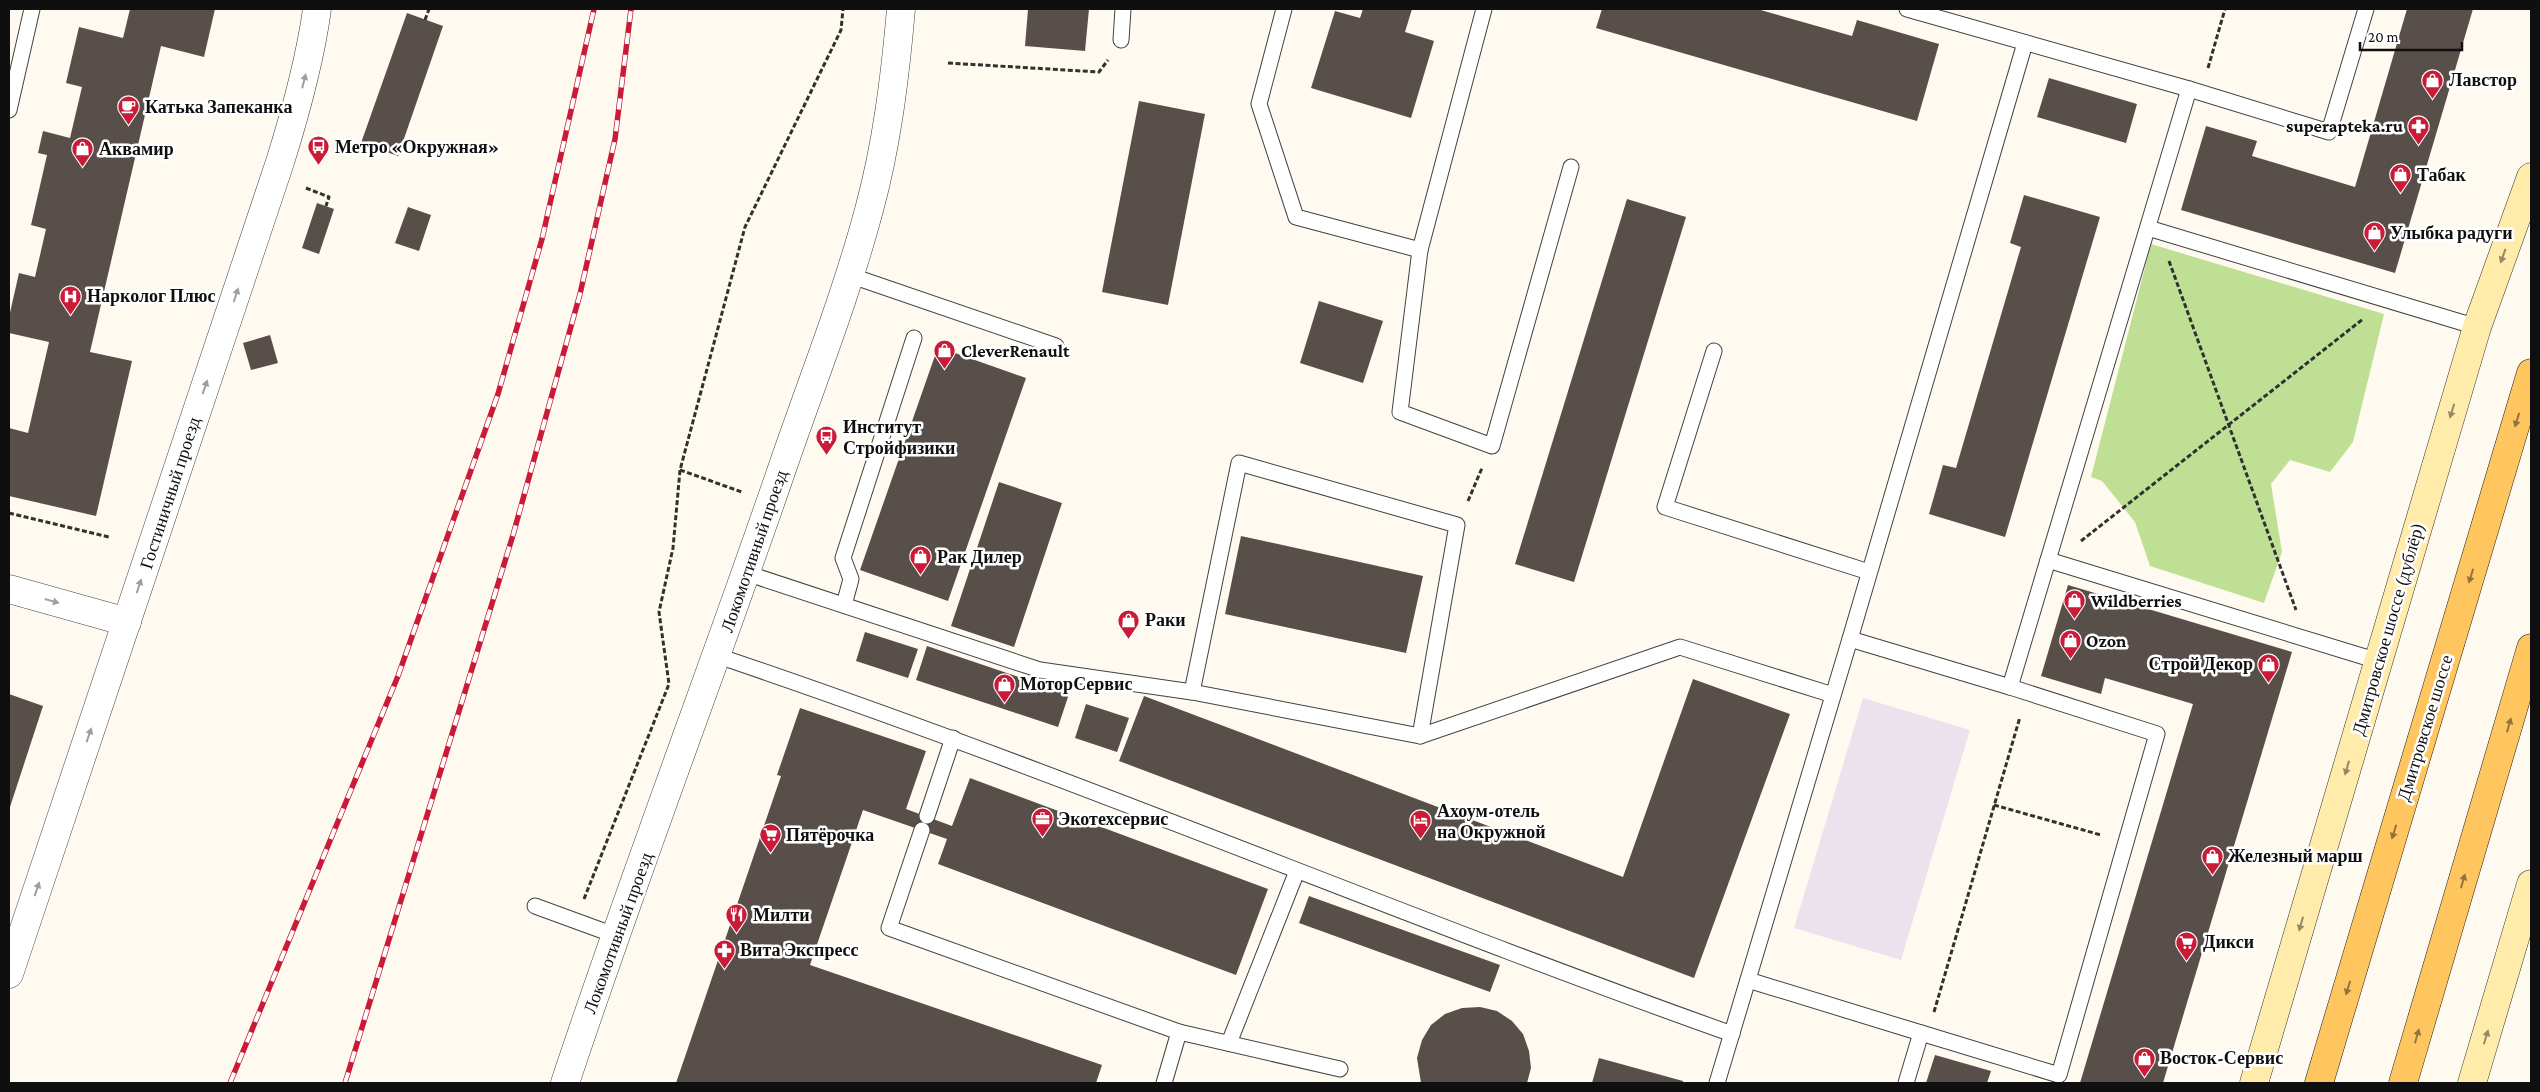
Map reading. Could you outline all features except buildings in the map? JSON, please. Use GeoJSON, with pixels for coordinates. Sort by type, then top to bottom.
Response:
{"type":"FeatureCollection","features":[{"type":"Feature","properties":{"kind":"main road","name":"Дмитровское шоссе (дублёр)"},"geometry":{"type":"LineString","coordinates":[[2254,1083],[2477,327],[2531,177]]}},
{"type":"Feature","properties":{"kind":"main road","name":"Дмитровское шоссе"},"geometry":{"type":"LineString","coordinates":[[2319,1083],[2531,373]]}},
{"type":"Feature","properties":{"kind":"main road"},"geometry":{"type":"LineString","coordinates":[[2403,1083],[2531,648]]}},
{"type":"Feature","properties":{"kind":"main road"},"geometry":{"type":"LineString","coordinates":[[2472,1083],[2531,884]]}},
{"type":"Feature","properties":{"kind":"street","name":"Гостиничный проезд"},"geometry":{"type":"LineString","coordinates":[[9,974],[294,119],[312,46],[317,9]]}},
{"type":"Feature","properties":{"kind":"street","name":"Локомотивный проезд"},"geometry":{"type":"LineString","coordinates":[[565,1083],[718,656],[870,209],[883,150],[896,67],[901,9]]}},
{"type":"Feature","properties":{"kind":"street"},"geometry":{"type":"LineString","coordinates":[[9,589],[127,622]]}},
{"type":"Feature","properties":{"kind":"lane"},"geometry":{"type":"LineString","coordinates":[[9,110],[32,9]]}},
{"type":"Feature","properties":{"kind":"lane"},"geometry":{"type":"LineString","coordinates":[[1121,40],[1123,9]]}},
{"type":"Feature","properties":{"kind":"lane"},"geometry":{"type":"LineString","coordinates":[[1284,9],[1259,104],[1296,217],[1420,250]]}},
{"type":"Feature","properties":{"kind":"lane"},"geometry":{"type":"LineString","coordinates":[[1484,9],[1420,250],[1400,412],[1492,446],[1571,167]]}},
{"type":"Feature","properties":{"kind":"lane"},"geometry":{"type":"LineString","coordinates":[[1907,9],[2195,91],[2329,132],[2366,9]]}},
{"type":"Feature","properties":{"kind":"lane"},"geometry":{"type":"LineString","coordinates":[[1717,1083],[2025,43]]}},
{"type":"Feature","properties":{"kind":"lane"},"geometry":{"type":"LineString","coordinates":[[2010,687],[2052,561],[2195,91]]}},
{"type":"Feature","properties":{"kind":"lane"},"geometry":{"type":"LineString","coordinates":[[2153,230],[2477,327]]}},
{"type":"Feature","properties":{"kind":"lane"},"geometry":{"type":"LineString","coordinates":[[849,275],[1056,346]]}},
{"type":"Feature","properties":{"kind":"lane"},"geometry":{"type":"LineString","coordinates":[[844,605],[851,579],[843,558],[914,338]]}},
{"type":"Feature","properties":{"kind":"lane"},"geometry":{"type":"LineString","coordinates":[[1714,351],[1665,507],[1869,572]]}},
{"type":"Feature","properties":{"kind":"lane"},"geometry":{"type":"LineString","coordinates":[[1192,692],[1239,463],[1457,525],[1420,736]]}},
{"type":"Feature","properties":{"kind":"lane"},"geometry":{"type":"LineString","coordinates":[[2052,561],[2378,660]]}},
{"type":"Feature","properties":{"kind":"lane"},"geometry":{"type":"LineString","coordinates":[[746,573],[1040,670],[1192,692],[1420,736],[1680,647],[1833,695]]}},
{"type":"Feature","properties":{"kind":"lane"},"geometry":{"type":"LineString","coordinates":[[1748,980],[2058,1074],[2157,734],[1850,639]]}},
{"type":"Feature","properties":{"kind":"lane"},"geometry":{"type":"LineString","coordinates":[[718,656],[953,738],[1297,871],[1732,1034]]}},
{"type":"Feature","properties":{"kind":"lane"},"geometry":{"type":"LineString","coordinates":[[953,738],[889,928],[1179,1032],[1340,1069]]}},
{"type":"Feature","properties":{"kind":"lane"},"geometry":{"type":"LineString","coordinates":[[1229,1043],[1297,871]]}},
{"type":"Feature","properties":{"kind":"lane"},"geometry":{"type":"LineString","coordinates":[[535,906],[617,936]]}},
{"type":"Feature","properties":{"kind":"lane"},"geometry":{"type":"LineString","coordinates":[[1164,1083],[1179,1032]]}},
{"type":"Feature","properties":{"kind":"lane"},"geometry":{"type":"LineString","coordinates":[[1906,1083],[1924,1034]]}},
{"type":"Feature","properties":{"kind":"path"},"geometry":{"type":"LineString","coordinates":[[425,20],[429,9]]}},
{"type":"Feature","properties":{"kind":"path"},"geometry":{"type":"LineString","coordinates":[[576,921],[669,684],[659,612],[673,548],[680,470],[745,227],[841,30],[842,9]]}},
{"type":"Feature","properties":{"kind":"path"},"geometry":{"type":"LineString","coordinates":[[2195,91],[2225,9]]}},
{"type":"Feature","properties":{"kind":"path"},"geometry":{"type":"LineString","coordinates":[[948,63],[1099,72],[1121,40]]}},
{"type":"Feature","properties":{"kind":"path"},"geometry":{"type":"LineString","coordinates":[[306,188],[329,196],[326,206]]}},
{"type":"Feature","properties":{"kind":"path"},"geometry":{"type":"LineString","coordinates":[[2153,230],[2229,425],[2306,639]]}},
{"type":"Feature","properties":{"kind":"path"},"geometry":{"type":"LineString","coordinates":[[2052,561],[2387,300]]}},
{"type":"Feature","properties":{"kind":"path"},"geometry":{"type":"LineString","coordinates":[[1457,525],[1492,446]]}},
{"type":"Feature","properties":{"kind":"path"},"geometry":{"type":"LineString","coordinates":[[680,470],[743,492]]}},
{"type":"Feature","properties":{"kind":"path"},"geometry":{"type":"LineString","coordinates":[[9,513],[109,536]]}},
{"type":"Feature","properties":{"kind":"path"},"geometry":{"type":"LineString","coordinates":[[1924,1034],[2027,693]]}},
{"type":"Feature","properties":{"kind":"path"},"geometry":{"type":"LineString","coordinates":[[1994,805],[2126,842]]}},
{"type":"Feature","properties":{"kind":"shaded area"},"geometry":{"type":"Polygon","coordinates":[[[1863,698],[1970,730],[1901,960],[1794,928],[1863,698]]]}},
{"type":"Feature","properties":{"kind":"green space"},"geometry":{"type":"Polygon","coordinates":[[[2151,244],[2384,314],[2353,442],[2330,472],[2290,460],[2271,484],[2282,552],[2264,603],[2150,566],[2135,522],[2102,481],[2091,477],[2151,244]]]}},
{"type":"Feature","properties":{"kind":"railway"},"geometry":{"type":"LineString","coordinates":[[230,1083],[398,676],[498,394],[542,239],[594,9]]}},
{"type":"Feature","properties":{"kind":"railway"},"geometry":{"type":"LineString","coordinates":[[345,1083],[513,535],[580,294],[615,139],[631,9]]}},
{"type":"Feature","properties":{"kind":"place","name":"Лавстор"},"geometry":{"type":"Point","coordinates":[2433,99]}},
{"type":"Feature","properties":{"kind":"place","name":"Катька Запеканка"},"geometry":{"type":"Point","coordinates":[129,126]}},
{"type":"Feature","properties":{"kind":"place","name":"superapteka.ru"},"geometry":{"type":"Point","coordinates":[2419,145]}},
{"type":"Feature","properties":{"kind":"place","name":"Метро «Окружная»"},"geometry":{"type":"Point","coordinates":[319,166]}},
{"type":"Feature","properties":{"kind":"place","name":"Аквамир"},"geometry":{"type":"Point","coordinates":[83,168]}},
{"type":"Feature","properties":{"kind":"place","name":"Табак"},"geometry":{"type":"Point","coordinates":[2401,194]}},
{"type":"Feature","properties":{"kind":"place","name":"Улыбка радуги"},"geometry":{"type":"Point","coordinates":[2374,252]}},
{"type":"Feature","properties":{"kind":"place","name":"Нарколог Плюс"},"geometry":{"type":"Point","coordinates":[71,315]}},
{"type":"Feature","properties":{"kind":"place","name":"CleverRenault"},"geometry":{"type":"Point","coordinates":[945,370]}},
{"type":"Feature","properties":{"kind":"place","name":"Институт Стройфизики"},"geometry":{"type":"Point","coordinates":[827,456]}},
{"type":"Feature","properties":{"kind":"place","name":"Рак Дилер"},"geometry":{"type":"Point","coordinates":[921,576]}},
{"type":"Feature","properties":{"kind":"place","name":"Wildberries"},"geometry":{"type":"Point","coordinates":[2075,620]}},
{"type":"Feature","properties":{"kind":"place","name":"Раки"},"geometry":{"type":"Point","coordinates":[1129,639]}},
{"type":"Feature","properties":{"kind":"place","name":"Ozon"},"geometry":{"type":"Point","coordinates":[2070,660]}},
{"type":"Feature","properties":{"kind":"place","name":"Строй Декор"},"geometry":{"type":"Point","coordinates":[2269,683]}},
{"type":"Feature","properties":{"kind":"place","name":"МоторСервис"},"geometry":{"type":"Point","coordinates":[1004,703]}},
{"type":"Feature","properties":{"kind":"place","name":"Экотехсервис"},"geometry":{"type":"Point","coordinates":[1042,838]}},
{"type":"Feature","properties":{"kind":"place","name":"Ахоум-отель на Окружной"},"geometry":{"type":"Point","coordinates":[1421,840]}},
{"type":"Feature","properties":{"kind":"place","name":"Пятёрочка"},"geometry":{"type":"Point","coordinates":[770,854]}},
{"type":"Feature","properties":{"kind":"place","name":"Железный марш"},"geometry":{"type":"Point","coordinates":[2212,875]}},
{"type":"Feature","properties":{"kind":"place","name":"Милти"},"geometry":{"type":"Point","coordinates":[737,934]}},
{"type":"Feature","properties":{"kind":"place","name":"Дикси"},"geometry":{"type":"Point","coordinates":[2187,961]}},
{"type":"Feature","properties":{"kind":"place","name":"Вита Экспресс"},"geometry":{"type":"Point","coordinates":[724,969]}},
{"type":"Feature","properties":{"kind":"place","name":"Восток-Сервис"},"geometry":{"type":"Point","coordinates":[2144,1077]}}]}
